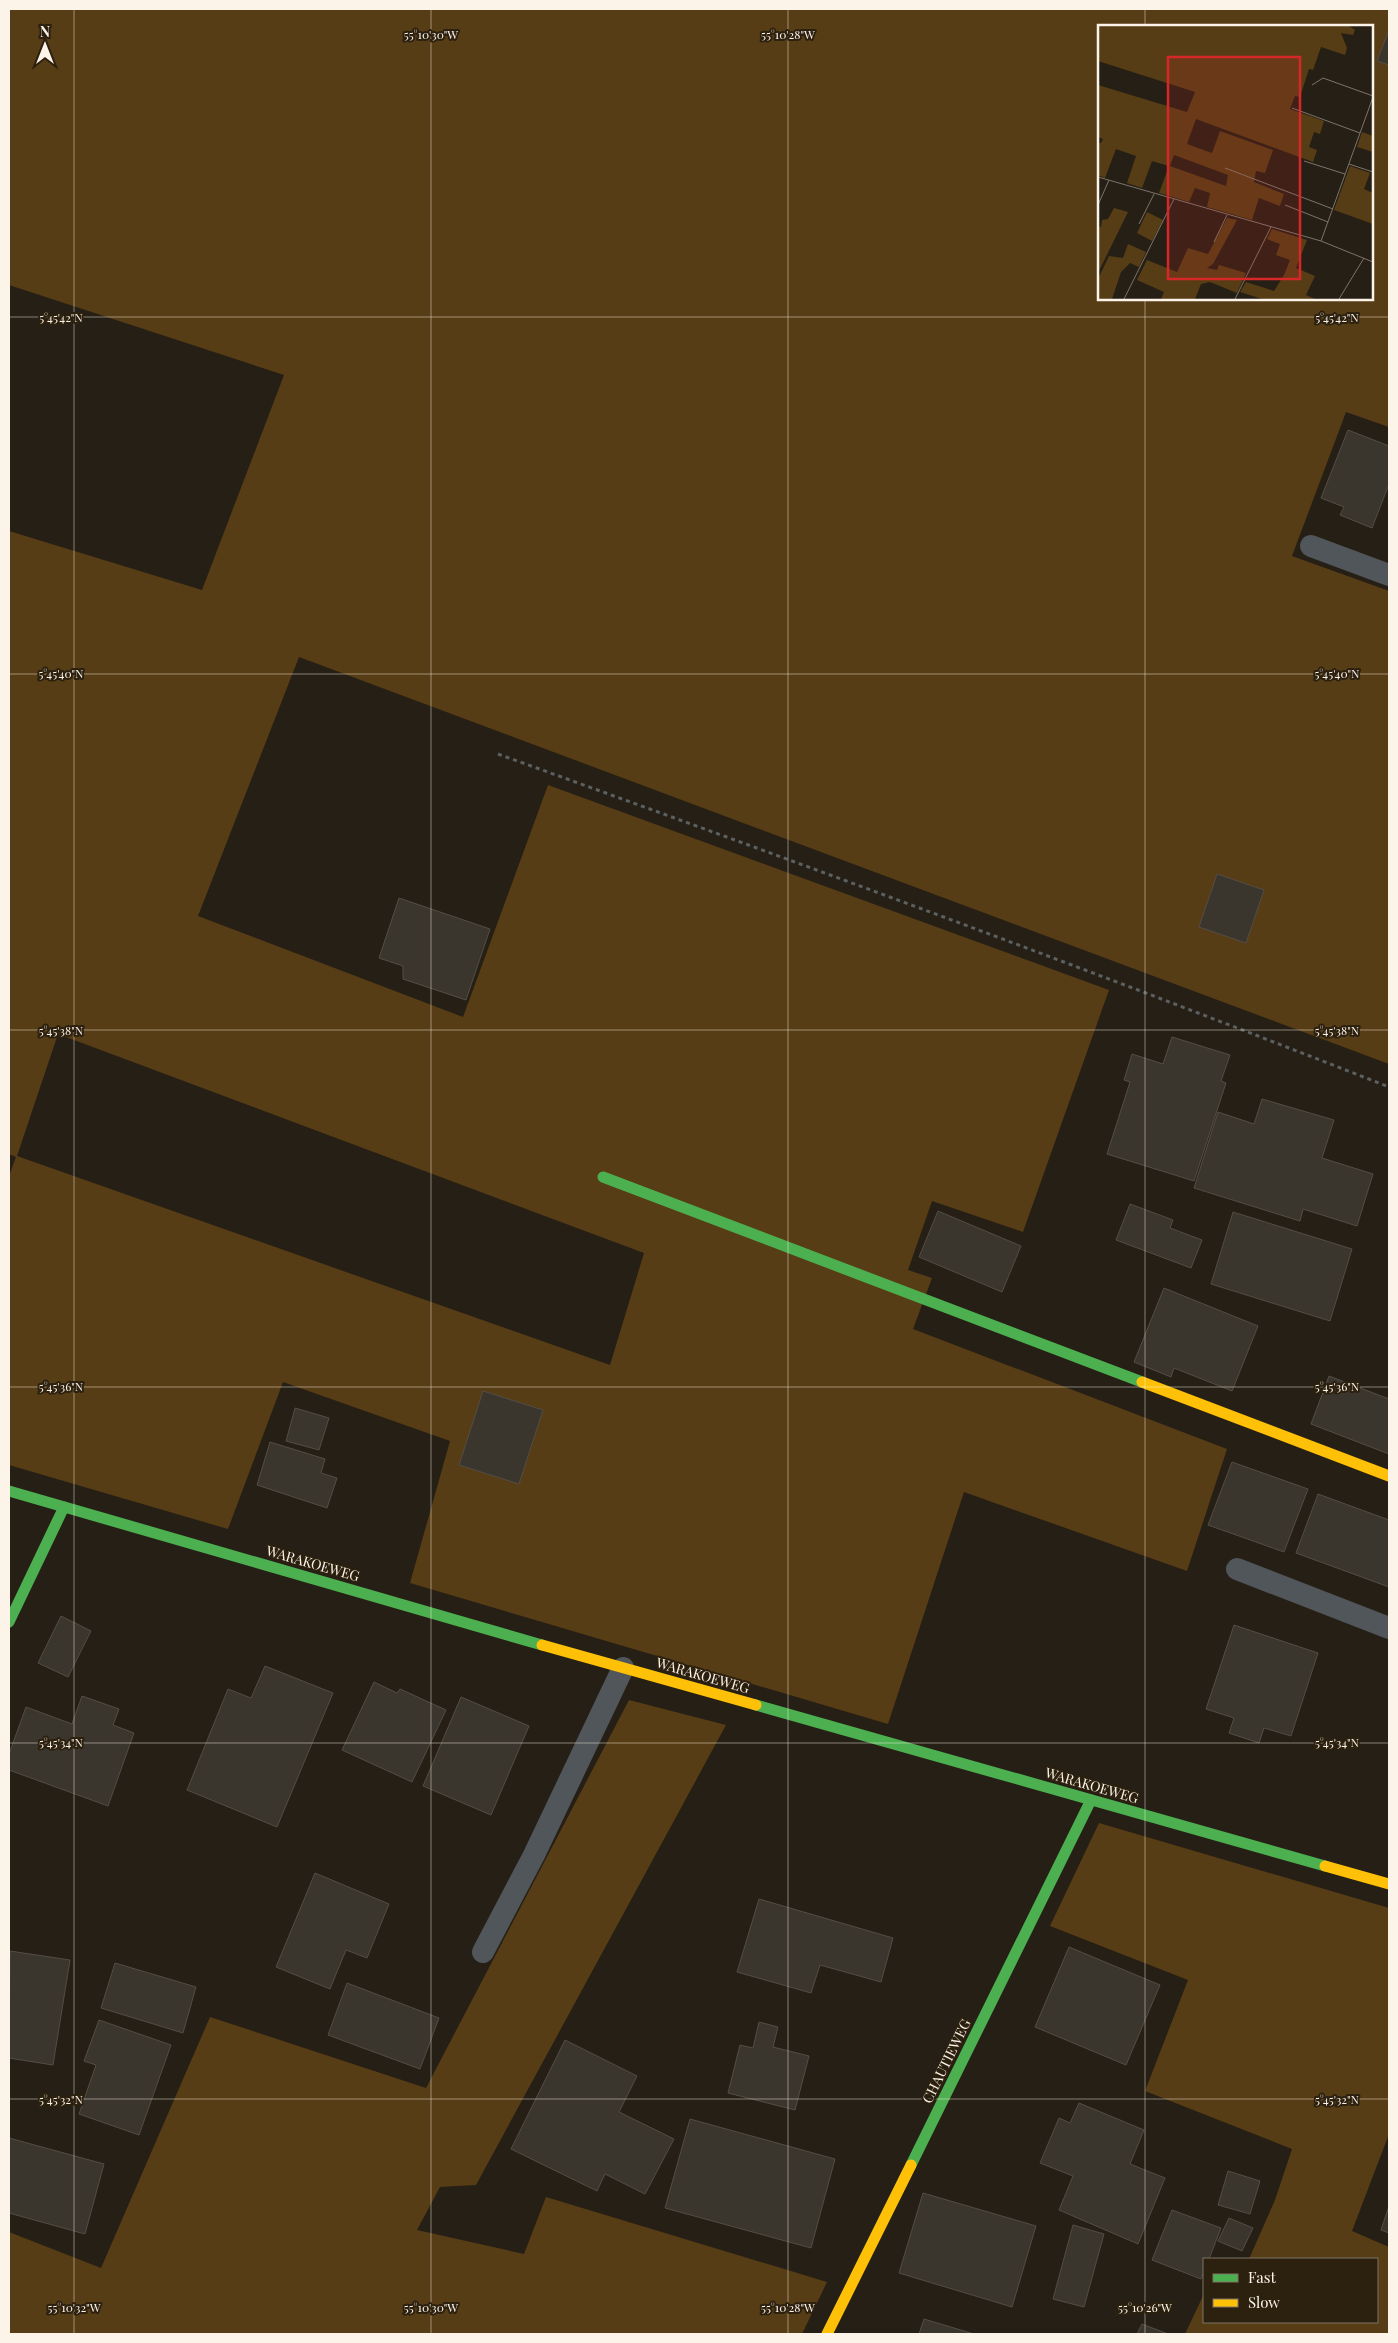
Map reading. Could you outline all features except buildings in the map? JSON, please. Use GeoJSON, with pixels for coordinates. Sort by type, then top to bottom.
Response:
{"type":"FeatureCollection","features":[{"type":"Feature","properties":{"kind":"street"},"geometry":{"type":"LineString","coordinates":[[603,1177],[1389,1476]]}},
{"type":"Feature","properties":{"kind":"street","name":"WARAKOEWEG"},"geometry":{"type":"LineString","coordinates":[[9,1491],[623,1668],[1389,1884]]}},
{"type":"Feature","properties":{"kind":"street"},"geometry":{"type":"LineString","coordinates":[[9,1622],[64,1507]]}},
{"type":"Feature","properties":{"kind":"street","name":"CHAUTIEWEG"},"geometry":{"type":"LineString","coordinates":[[827,2334],[1091,1800]]}},
{"type":"Feature","properties":{"kind":"lane"},"geometry":{"type":"LineString","coordinates":[[1311,546],[1389,575]]}},
{"type":"Feature","properties":{"kind":"lane"},"geometry":{"type":"LineString","coordinates":[[1237,1570],[1389,1628]]}},
{"type":"Feature","properties":{"kind":"lane"},"geometry":{"type":"LineString","coordinates":[[483,1952],[534,1855],[623,1668]]}},
{"type":"Feature","properties":{"kind":"path"},"geometry":{"type":"LineString","coordinates":[[498,754],[876,890],[1183,1006],[1389,1087]]}},
{"type":"Feature","properties":{"kind":"shaded area"},"geometry":{"type":"Polygon","coordinates":[[[9,9],[1389,9],[1389,427],[1346,412],[1292,556],[1389,591],[1389,1064],[299,657],[198,916],[463,1017],[548,785],[1109,990],[1023,1232],[932,1201],[908,1270],[932,1278],[913,1329],[1227,1449],[1187,1571],[964,1492],[888,1724],[410,1583],[450,1441],[283,1382],[228,1529],[9,1465],[9,1176],[16,1157],[9,1154],[9,531],[202,590],[284,375],[9,285],[9,9]],[[58,1034],[17,1156],[610,1365],[644,1253],[58,1034]]]}},
{"type":"Feature","properties":{"kind":"shaded area"},"geometry":{"type":"Polygon","coordinates":[[[629,1700],[726,1725],[476,2185],[440,2187],[417,2230],[524,2254],[546,2197],[827,2282],[802,2334],[9,2334],[9,2232],[101,2268],[210,2017],[426,2088],[629,1700]]]}},
{"type":"Feature","properties":{"kind":"shaded area"},"geometry":{"type":"Polygon","coordinates":[[[1099,1823],[1389,1908],[1389,2134],[1352,2231],[1389,2247],[1389,2334],[1185,2334],[1203,2296],[1203,2323],[1378,2323],[1378,2258],[1249,2258],[1275,2200],[1292,2149],[1145,2091],[1188,1980],[1050,1926],[1099,1823]]]}},
{"type":"Feature","properties":{"kind":"traffic: fast"},"geometry":{"type":"LineString","coordinates":[[603,1177],[1142,1382]]}},
{"type":"Feature","properties":{"kind":"traffic: fast"},"geometry":{"type":"LineString","coordinates":[[9,1491],[542,1645]]}},
{"type":"Feature","properties":{"kind":"traffic: fast"},"geometry":{"type":"LineString","coordinates":[[9,1622],[64,1507]]}},
{"type":"Feature","properties":{"kind":"traffic: fast"},"geometry":{"type":"LineString","coordinates":[[756,1705],[1325,1866]]}},
{"type":"Feature","properties":{"kind":"traffic: fast"},"geometry":{"type":"LineString","coordinates":[[911,2165],[1091,1800]]}},
{"type":"Feature","properties":{"kind":"traffic: slow"},"geometry":{"type":"LineString","coordinates":[[1142,1382],[1389,1476]]}},
{"type":"Feature","properties":{"kind":"traffic: slow"},"geometry":{"type":"LineString","coordinates":[[542,1645],[756,1705]]}},
{"type":"Feature","properties":{"kind":"traffic: slow"},"geometry":{"type":"LineString","coordinates":[[1325,1866],[1389,1884]]}},
{"type":"Feature","properties":{"kind":"traffic: slow"},"geometry":{"type":"LineString","coordinates":[[827,2334],[911,2165]]}}]}
